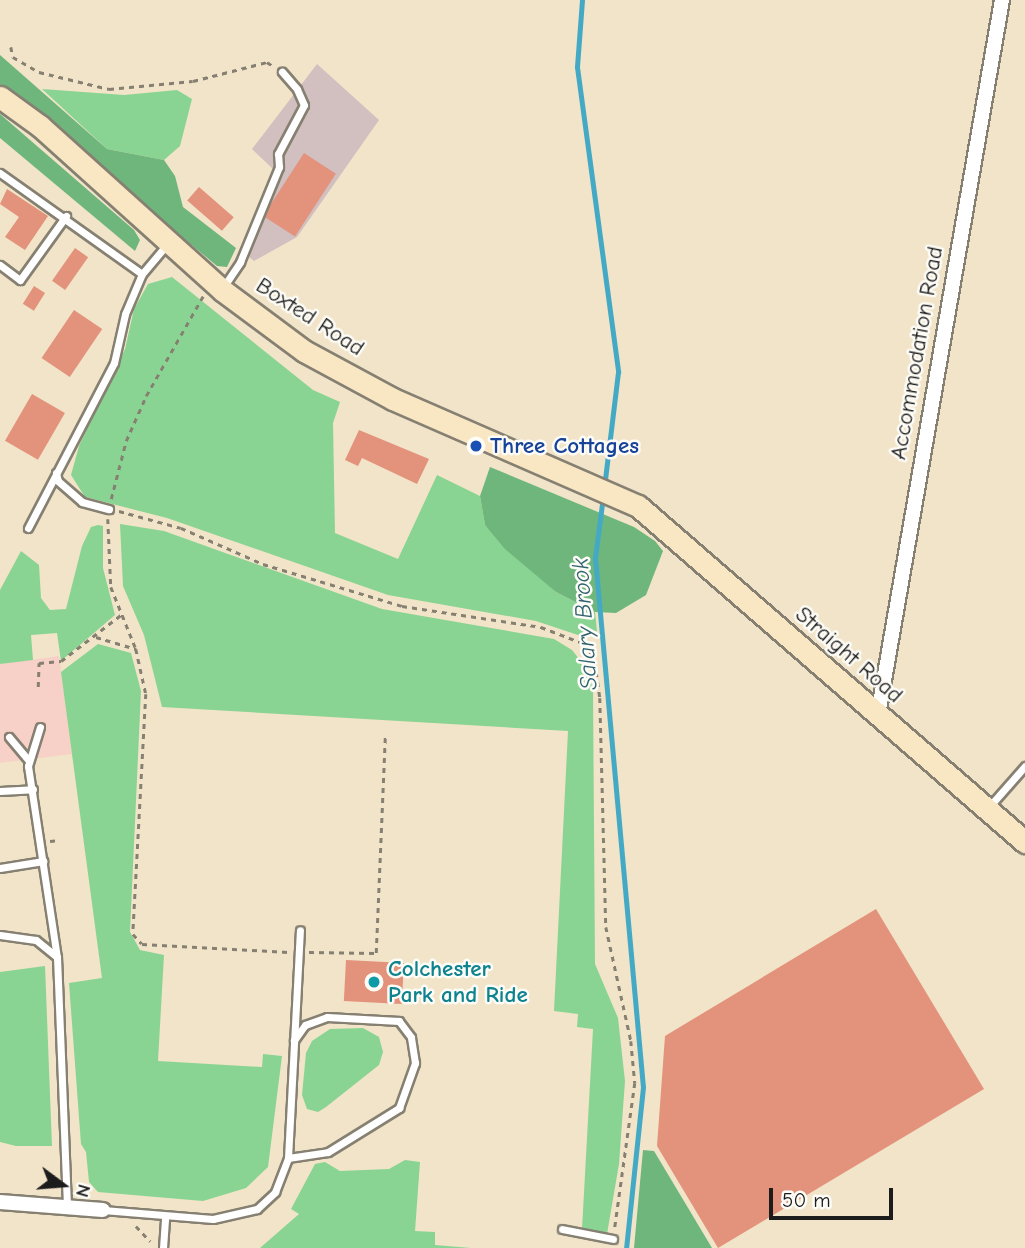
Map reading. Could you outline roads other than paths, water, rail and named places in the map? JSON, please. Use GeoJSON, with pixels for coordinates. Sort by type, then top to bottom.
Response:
{"type":"FeatureCollection","features":[{"type":"Feature","properties":{"kind":"street","name":"Accommodation Road"},"geometry":{"type":"LineString","coordinates":[[878,715],[1002,0]]}},
{"type":"Feature","properties":{"kind":"street","name":"Boxted Road"},"geometry":{"type":"LineString","coordinates":[[0,97],[40,126],[222,290],[304,351],[393,399],[638,506]]}},
{"type":"Feature","properties":{"kind":"street","name":"Straight Road"},"geometry":{"type":"LineString","coordinates":[[638,506],[1025,842]]}},
{"type":"Feature","properties":{"kind":"street"},"geometry":{"type":"LineString","coordinates":[[0,1202],[103,1210]]}},
{"type":"Feature","properties":{"kind":"lane"},"geometry":{"type":"LineString","coordinates":[[222,290],[240,262],[279,167],[278,154],[304,105],[297,89],[282,72]]}},
{"type":"Feature","properties":{"kind":"lane"},"geometry":{"type":"LineString","coordinates":[[0,173],[66,216],[142,274]]}},
{"type":"Feature","properties":{"kind":"lane"},"geometry":{"type":"LineString","coordinates":[[0,265],[20,280],[66,216]]}},
{"type":"Feature","properties":{"kind":"lane"},"geometry":{"type":"LineString","coordinates":[[28,528],[114,363],[125,314],[142,274],[169,242]]}},
{"type":"Feature","properties":{"kind":"lane"},"geometry":{"type":"LineString","coordinates":[[57,473],[58,481],[82,502],[109,509]]}},
{"type":"Feature","properties":{"kind":"lane"},"geometry":{"type":"LineString","coordinates":[[28,764],[40,727]]}},
{"type":"Feature","properties":{"kind":"lane"},"geometry":{"type":"LineString","coordinates":[[9,737],[28,764],[57,957],[67,1208]]}},
{"type":"Feature","properties":{"kind":"lane"},"geometry":{"type":"LineString","coordinates":[[987,810],[1025,766]]}},
{"type":"Feature","properties":{"kind":"lane"},"geometry":{"type":"LineString","coordinates":[[0,791],[33,789]]}},
{"type":"Feature","properties":{"kind":"lane"},"geometry":{"type":"LineString","coordinates":[[0,867],[43,861]]}},
{"type":"Feature","properties":{"kind":"lane"},"geometry":{"type":"LineString","coordinates":[[103,1210],[213,1219],[257,1209],[275,1192],[288,1158],[300,930]]}},
{"type":"Feature","properties":{"kind":"lane"},"geometry":{"type":"LineString","coordinates":[[0,935],[36,940],[57,957]]}},
{"type":"Feature","properties":{"kind":"lane"},"geometry":{"type":"LineString","coordinates":[[288,1158],[328,1152],[399,1108],[411,1084],[415,1049],[399,1021],[375,1016],[327,1017],[305,1025],[294,1041]]}},
{"type":"Feature","properties":{"kind":"lane"},"geometry":{"type":"LineString","coordinates":[[163,1248],[165,1216]]}},
{"type":"Feature","properties":{"kind":"lane"},"geometry":{"type":"LineString","coordinates":[[562,1229],[613,1235]]}},
{"type":"Feature","properties":{"kind":"waterway","name":"Salary Brook"},"geometry":{"type":"LineString","coordinates":[[582,0],[577,67],[618,372],[604,487]]}},
{"type":"Feature","properties":{"kind":"waterway","name":"Salary Brook"},"geometry":{"type":"LineString","coordinates":[[603,496],[595,558],[643,1087],[626,1248]]}},
{"type":"Feature","properties":{"kind":"place","name":"Three Cottages"},"geometry":{"type":"Point","coordinates":[476,446]}},
{"type":"Feature","properties":{"kind":"place","name":"Colchester Park and Ride"},"geometry":{"type":"Point","coordinates":[374,982]}}]}
